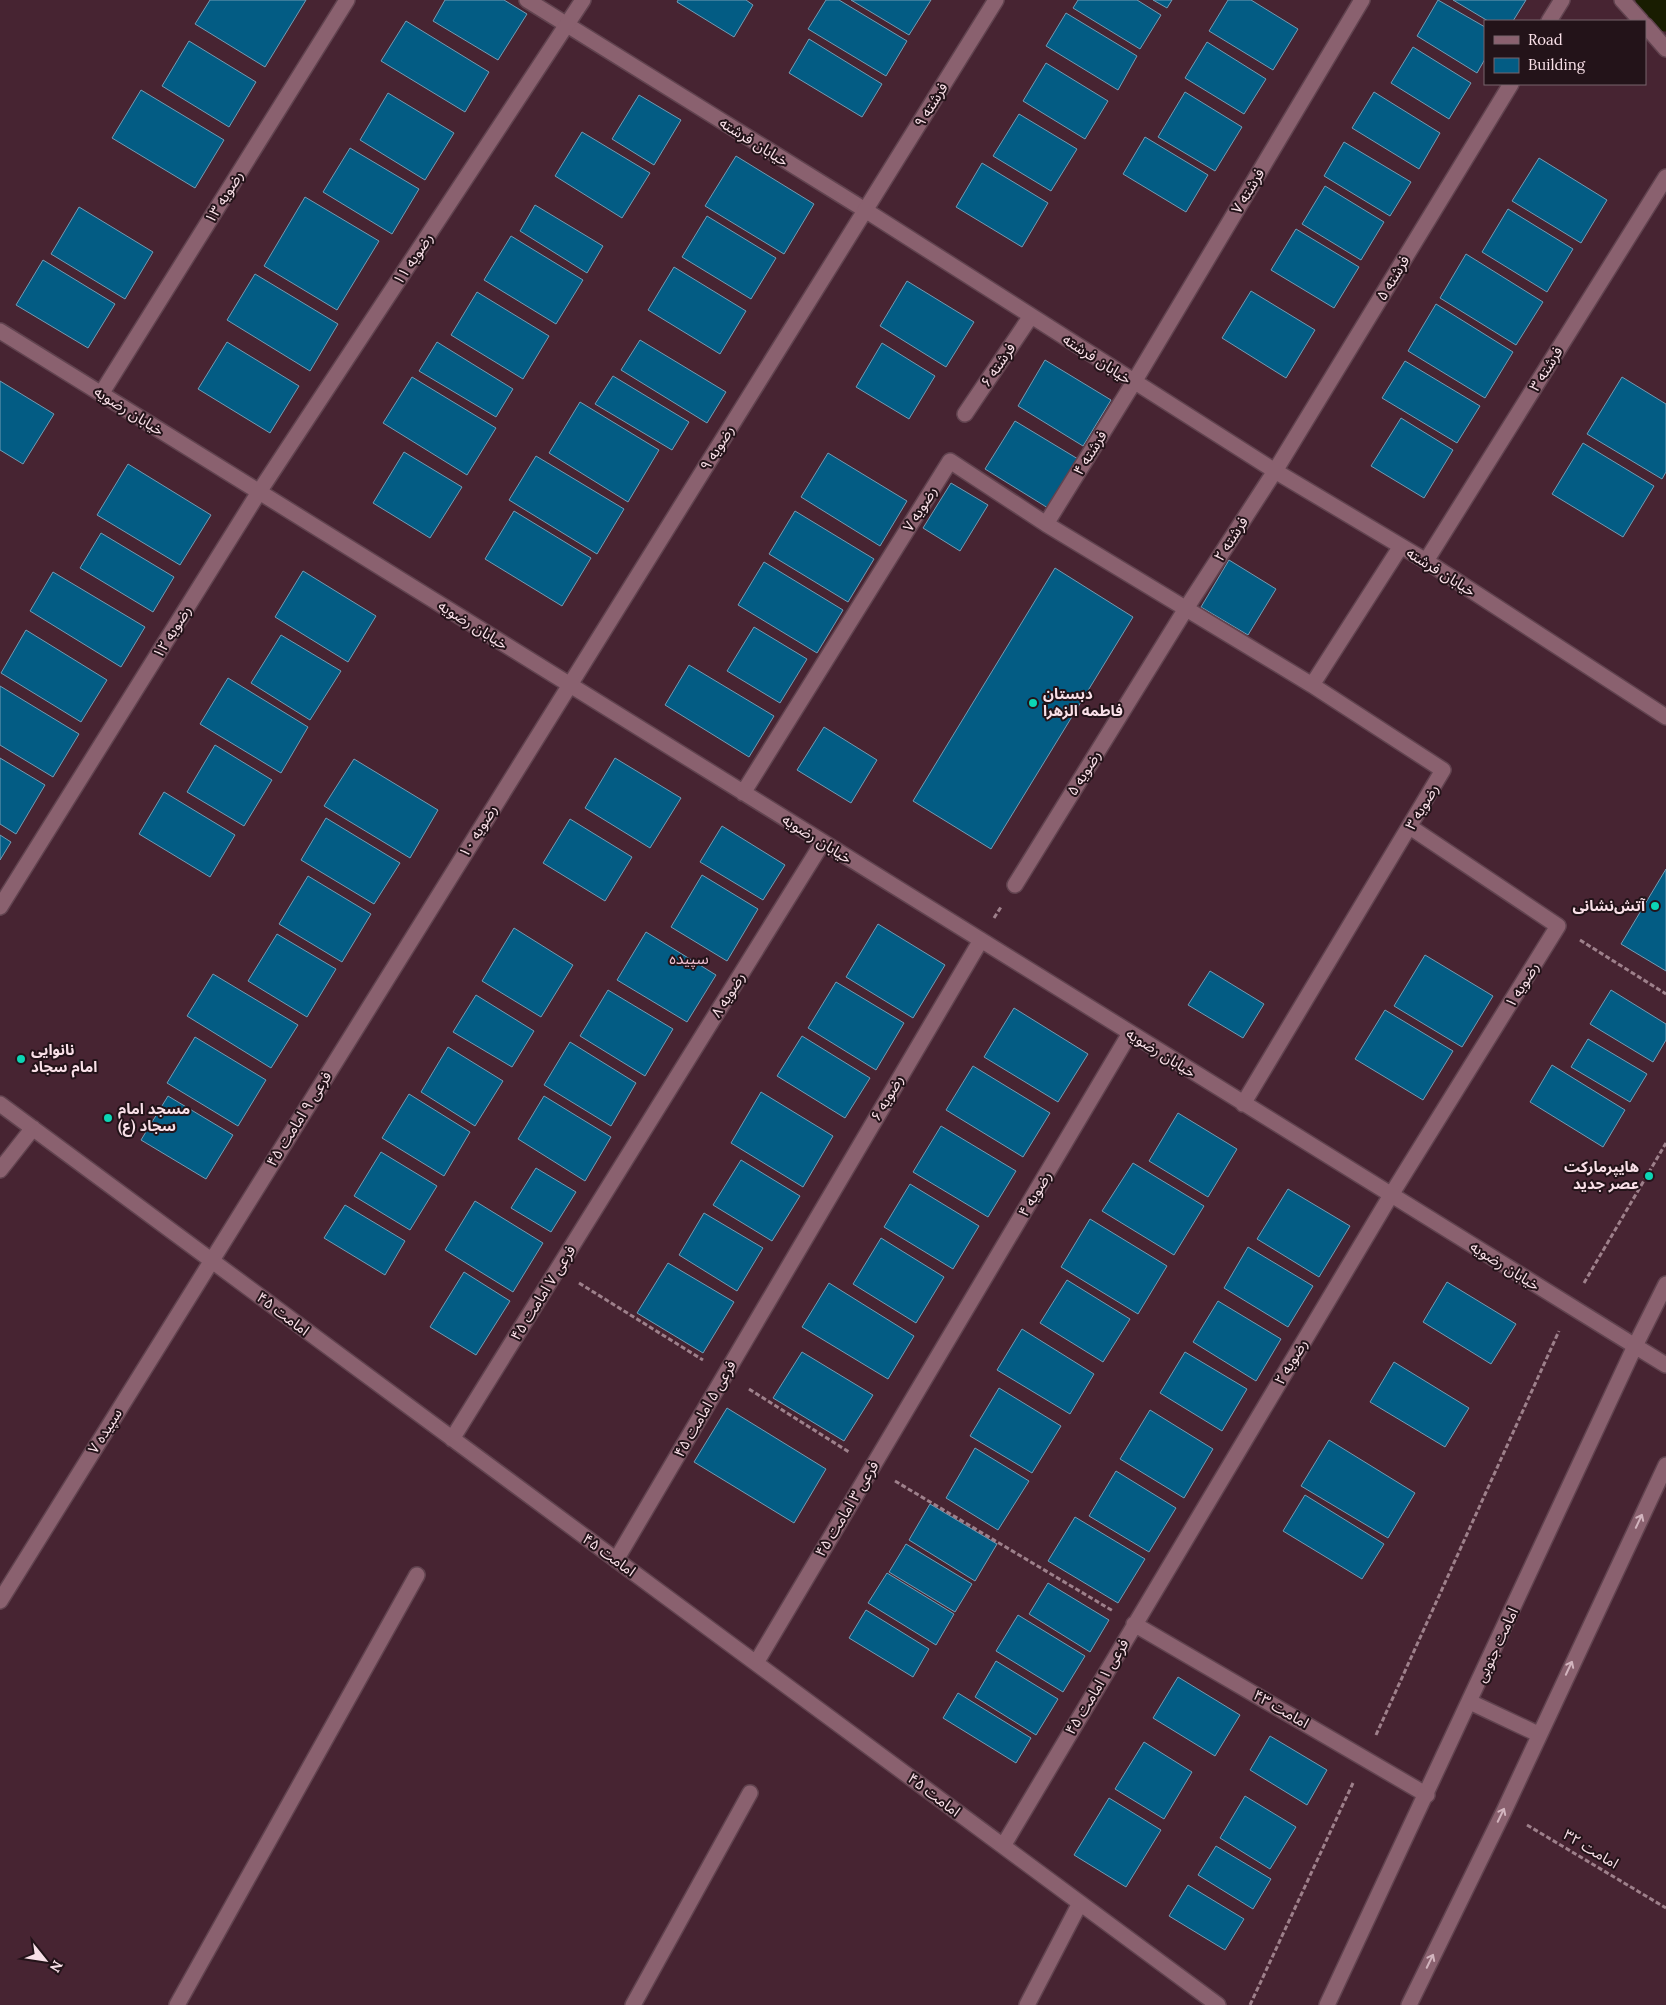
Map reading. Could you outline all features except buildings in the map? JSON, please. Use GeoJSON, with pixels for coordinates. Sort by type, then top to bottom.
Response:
{"type":"FeatureCollection","features":[{"type":"Feature","properties":{"kind":"street","name":"رضویه ۱۳"},"geometry":{"type":"LineString","coordinates":[[101,394],[347,0]]}},
{"type":"Feature","properties":{"kind":"street","name":"خیابان فرشته"},"geometry":{"type":"LineString","coordinates":[[527,0],[865,210],[1274,471],[1426,561],[1666,717]]}},
{"type":"Feature","properties":{"kind":"street","name":"رضویه ۱۱"},"geometry":{"type":"LineString","coordinates":[[259,492],[568,26],[583,0]]}},
{"type":"Feature","properties":{"kind":"street","name":"فرشته ۹"},"geometry":{"type":"LineString","coordinates":[[865,210],[996,0]]}},
{"type":"Feature","properties":{"kind":"street","name":"فرشته ۷"},"geometry":{"type":"LineString","coordinates":[[1134,382],[1362,0]]}},
{"type":"Feature","properties":{"kind":"street"},"geometry":{"type":"LineString","coordinates":[[1550,20],[1562,0]]}},
{"type":"Feature","properties":{"kind":"street"},"geometry":{"type":"LineString","coordinates":[[1622,0],[1641,20]]}},
{"type":"Feature","properties":{"kind":"street"},"geometry":{"type":"LineString","coordinates":[[1646,26],[1666,49]]}},
{"type":"Feature","properties":{"kind":"street","name":"فرشته ۵"},"geometry":{"type":"LineString","coordinates":[[1274,471],[1510,85]]}},
{"type":"Feature","properties":{"kind":"street","name":"فرشته ۳"},"geometry":{"type":"LineString","coordinates":[[1426,561],[1666,177]]}},
{"type":"Feature","properties":{"kind":"street","name":"رضویه ۹"},"geometry":{"type":"LineString","coordinates":[[570,685],[865,210]]}},
{"type":"Feature","properties":{"kind":"street","name":"فرشته ۶"},"geometry":{"type":"LineString","coordinates":[[965,414],[1030,316]]}},
{"type":"Feature","properties":{"kind":"street","name":"خیابان رضویه"},"geometry":{"type":"LineString","coordinates":[[0,331],[1666,1365]]}},
{"type":"Feature","properties":{"kind":"street","name":"فرشته ۴"},"geometry":{"type":"LineString","coordinates":[[1046,524],[1134,382]]}},
{"type":"Feature","properties":{"kind":"street","name":"رضویه ۷"},"geometry":{"type":"LineString","coordinates":[[743,793],[950,461],[1046,524],[1187,607]]}},
{"type":"Feature","properties":{"kind":"street","name":"فرشته ۲"},"geometry":{"type":"LineString","coordinates":[[1187,607],[1274,471]]}},
{"type":"Feature","properties":{"kind":"street","name":"رضویه ۱۲"},"geometry":{"type":"LineString","coordinates":[[0,907],[259,492]]}},
{"type":"Feature","properties":{"kind":"street"},"geometry":{"type":"LineString","coordinates":[[1312,684],[1402,546]]}},
{"type":"Feature","properties":{"kind":"street","name":"رضویه ۳"},"geometry":{"type":"LineString","coordinates":[[1187,607],[1312,684],[1443,770],[1243,1104]]}},
{"type":"Feature","properties":{"kind":"street","name":"رضویه ۵"},"geometry":{"type":"LineString","coordinates":[[1015,885],[1187,607]]}},
{"type":"Feature","properties":{"kind":"street","name":"رضویه ۱۰"},"geometry":{"type":"LineString","coordinates":[[387,978],[570,685]]}},
{"type":"Feature","properties":{"kind":"street"},"geometry":{"type":"LineString","coordinates":[[1410,827],[1558,926]]}},
{"type":"Feature","properties":{"kind":"street","name":"رضویه ۸"},"geometry":{"type":"LineString","coordinates":[[634,1147],[823,842]]}},
{"type":"Feature","properties":{"kind":"street","name":"رضویه ۱"},"geometry":{"type":"LineString","coordinates":[[1391,1196],[1558,926]]}},
{"type":"Feature","properties":{"kind":"street","name":"رضویه ۶"},"geometry":{"type":"LineString","coordinates":[[794,1257],[981,940]]}},
{"type":"Feature","properties":{"kind":"street","name":"فرعی ۹ امامت ۴۵"},"geometry":{"type":"LineString","coordinates":[[211,1260],[387,978]]}},
{"type":"Feature","properties":{"kind":"street","name":"رضویه ۴"},"geometry":{"type":"LineString","coordinates":[[939,1355],[1130,1033]]}},
{"type":"Feature","properties":{"kind":"street","name":"امامت ۴۵"},"geometry":{"type":"LineString","coordinates":[[0,1104],[1218,2005]]}},
{"type":"Feature","properties":{"kind":"street"},"geometry":{"type":"LineString","coordinates":[[0,1170],[32,1128]]}},
{"type":"Feature","properties":{"kind":"street","name":"فرعی ۷ امامت ۴۵"},"geometry":{"type":"LineString","coordinates":[[452,1439],[634,1147]]}},
{"type":"Feature","properties":{"kind":"street","name":"رضویه ۲"},"geometry":{"type":"LineString","coordinates":[[1192,1529],[1391,1196]]}},
{"type":"Feature","properties":{"kind":"street","name":"فرعی ۵ امامت ۴۵"},"geometry":{"type":"LineString","coordinates":[[616,1560],[794,1257]]}},
{"type":"Feature","properties":{"kind":"street","name":"سپیده ۷"},"geometry":{"type":"LineString","coordinates":[[0,1601],[211,1260]]}},
{"type":"Feature","properties":{"kind":"street","name":"امامت جنوبی"},"geometry":{"type":"LineString","coordinates":[[1327,2005],[1427,1795],[1634,1346],[1666,1284]]}},
{"type":"Feature","properties":{"kind":"street","name":"فرعی ۳ امامت ۴۵"},"geometry":{"type":"LineString","coordinates":[[756,1663],[939,1355]]}},
{"type":"Feature","properties":{"kind":"street"},"geometry":{"type":"LineString","coordinates":[[1409,2005],[1504,1811],[1538,1734],[1666,1465]]}},
{"type":"Feature","properties":{"kind":"street","name":"فرعی ۱ امامت ۴۵"},"geometry":{"type":"LineString","coordinates":[[1002,1846],[1192,1529]]}},
{"type":"Feature","properties":{"kind":"street"},"geometry":{"type":"LineString","coordinates":[[177,2005],[417,1576]]}},
{"type":"Feature","properties":{"kind":"street","name":"امامت ۴۳"},"geometry":{"type":"LineString","coordinates":[[1134,1624],[1427,1795]]}},
{"type":"Feature","properties":{"kind":"street"},"geometry":{"type":"LineString","coordinates":[[1470,1702],[1538,1734]]}},
{"type":"Feature","properties":{"kind":"street"},"geometry":{"type":"LineString","coordinates":[[633,2005],[750,1793]]}},
{"type":"Feature","properties":{"kind":"street"},"geometry":{"type":"LineString","coordinates":[[1027,2005],[1080,1903]]}},
{"type":"Feature","properties":{"kind":"path"},"geometry":{"type":"LineString","coordinates":[[981,940],[1015,885]]}},
{"type":"Feature","properties":{"kind":"path"},"geometry":{"type":"LineString","coordinates":[[1558,926],[1666,994]]}},
{"type":"Feature","properties":{"kind":"path"},"geometry":{"type":"LineString","coordinates":[[1250,2005],[1365,1758],[1570,1307],[1666,1143]]}},
{"type":"Feature","properties":{"kind":"path"},"geometry":{"type":"LineString","coordinates":[[557,1270],[872,1467],[1134,1624]]}},
{"type":"Feature","properties":{"kind":"path","name":"امامت ۳۲"},"geometry":{"type":"LineString","coordinates":[[1504,1811],[1666,1908]]}},
{"type":"Feature","properties":{"kind":"waterway"},"geometry":{"type":"LineString","coordinates":[[1655,0],[1666,12]]}},
{"type":"Feature","properties":{"kind":"place","name":"دبستان فاطمه الزهرا"},"geometry":{"type":"Point","coordinates":[1033,703]}},
{"type":"Feature","properties":{"kind":"place","name":"آتش‌نشانی"},"geometry":{"type":"Point","coordinates":[1655,906]}},
{"type":"Feature","properties":{"kind":"place","name":"نانوایی امام سجاد"},"geometry":{"type":"Point","coordinates":[21,1059]}},
{"type":"Feature","properties":{"kind":"place","name":"مسجد امام سجاد (ع)"},"geometry":{"type":"Point","coordinates":[108,1118]}},
{"type":"Feature","properties":{"kind":"place","name":"هایپرمارکت عصر جدید"},"geometry":{"type":"Point","coordinates":[1649,1176]}},
{"type":"Feature","properties":{"kind":"district","name":"سپیده"},"geometry":{"type":"Point","coordinates":[689,958]}}]}
